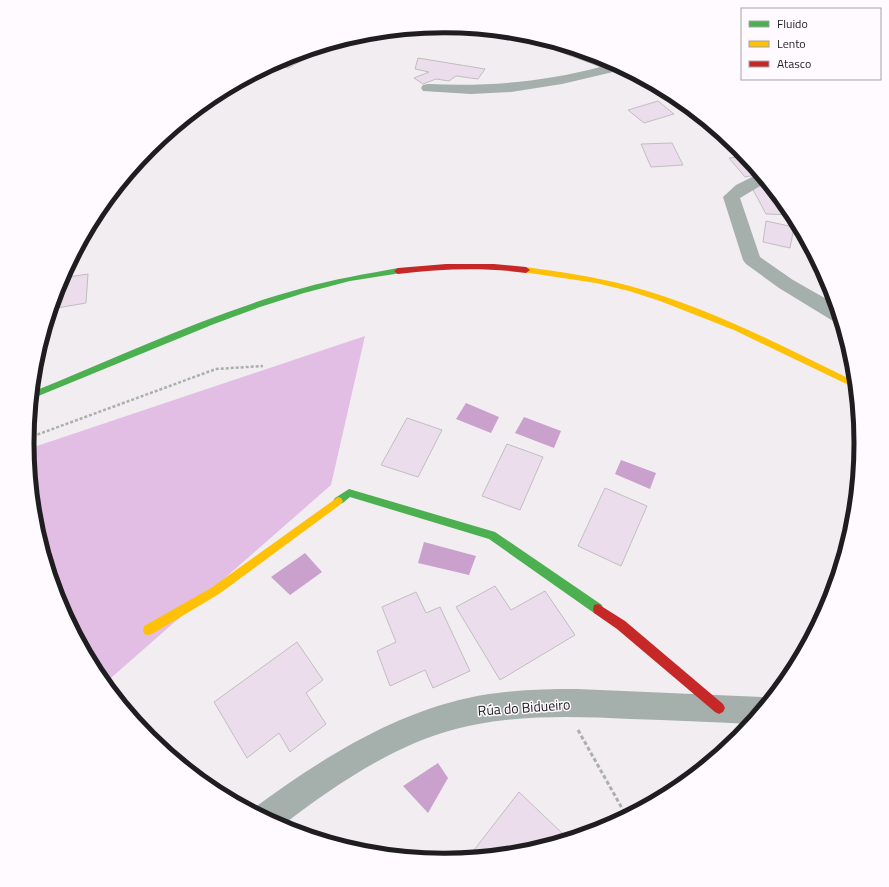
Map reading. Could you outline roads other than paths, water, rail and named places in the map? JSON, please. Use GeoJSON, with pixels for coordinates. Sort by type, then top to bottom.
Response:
{"type":"FeatureCollection","features":[{"type":"Feature","properties":{"kind":"street"},"geometry":{"type":"LineString","coordinates":[[428,88],[477,90],[515,87],[589,75],[612,68]]}},
{"type":"Feature","properties":{"kind":"street"},"geometry":{"type":"LineString","coordinates":[[759,180],[731,197],[752,260],[786,284],[833,312]]}},
{"type":"Feature","properties":{"kind":"street"},"geometry":{"type":"LineString","coordinates":[[38,394],[92,373],[209,323],[279,297],[344,279],[395,270],[445,266],[493,266],[541,270],[622,286],[662,298],[708,316],[850,383]]}},
{"type":"Feature","properties":{"kind":"street"},"geometry":{"type":"LineString","coordinates":[[148,630],[215,591],[349,493],[492,535],[621,625],[719,708]]}},
{"type":"Feature","properties":{"kind":"street","name":"Rúa do Bidueiro"},"geometry":{"type":"LineString","coordinates":[[270,815],[313,784],[393,739],[430,722],[467,712],[500,706],[562,703],[756,711]]}}]}
